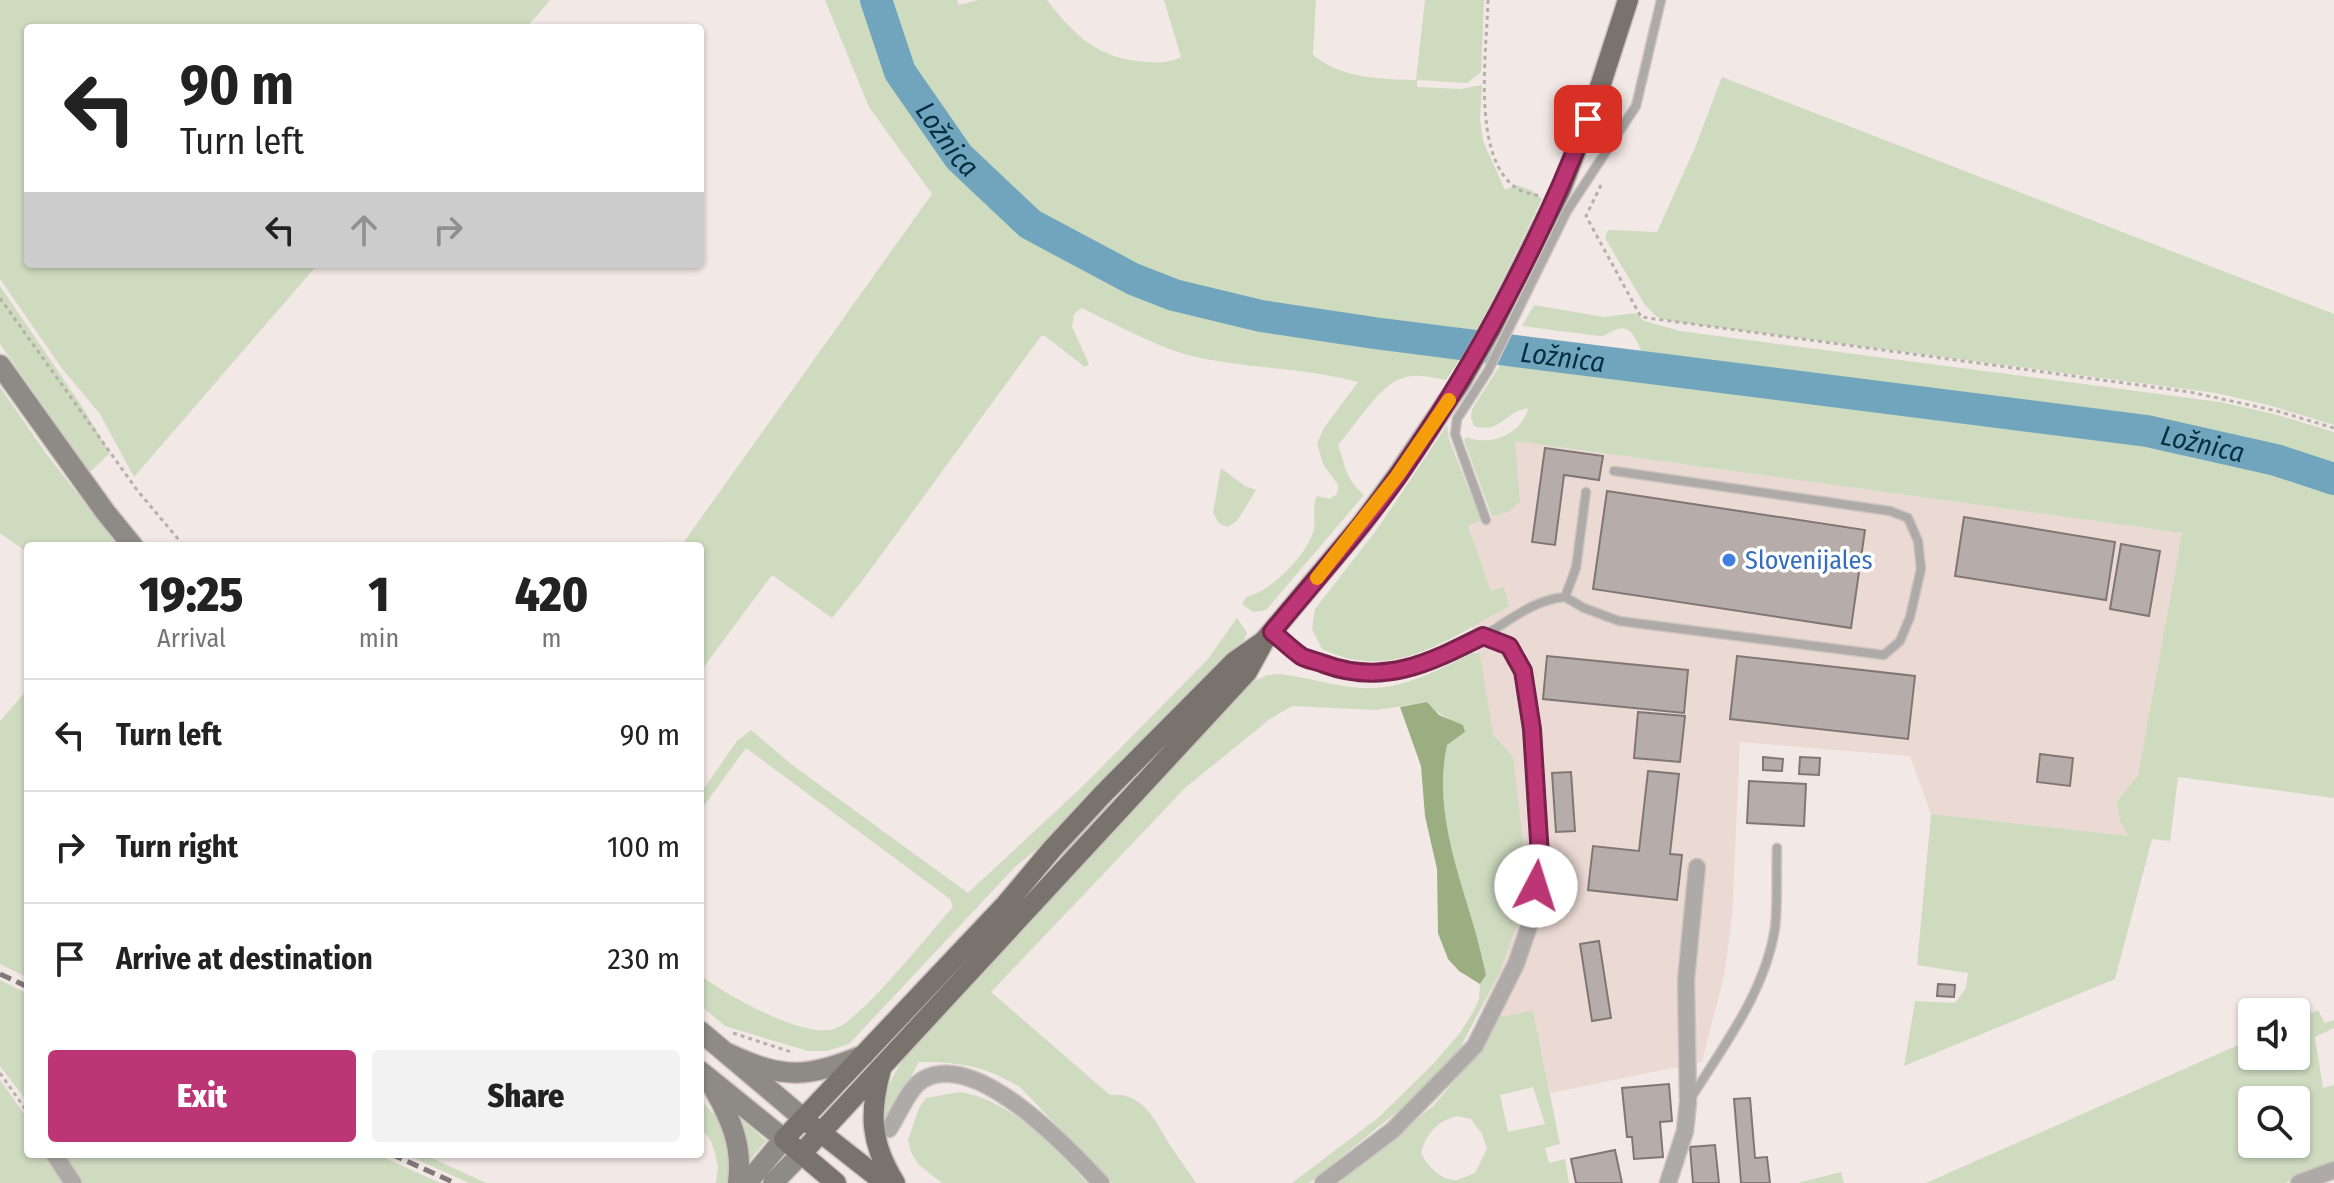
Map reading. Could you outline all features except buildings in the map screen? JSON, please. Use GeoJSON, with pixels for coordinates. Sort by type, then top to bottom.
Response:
{"type":"FeatureCollection","features":[{"type":"Feature","properties":{"kind":"main road"},"geometry":{"type":"LineString","coordinates":[[773,1183],[1247,672],[1268,636],[1379,501],[1460,383],[1519,275],[1561,189],[1597,96],[1628,0]]}},
{"type":"Feature","properties":{"kind":"main road"},"geometry":{"type":"LineString","coordinates":[[0,365],[130,542]]}},
{"type":"Feature","properties":{"kind":"main road"},"geometry":{"type":"LineString","coordinates":[[747,1183],[784,1139],[1006,904],[1103,794],[1234,662],[1268,636]]}},
{"type":"Feature","properties":{"kind":"main road"},"geometry":{"type":"LineString","coordinates":[[704,1034],[885,1183]]}},
{"type":"Feature","properties":{"kind":"main road"},"geometry":{"type":"LineString","coordinates":[[727,1053],[755,1066],[794,1074],[830,1069],[864,1055]]}},
{"type":"Feature","properties":{"kind":"main road"},"geometry":{"type":"LineString","coordinates":[[881,1067],[873,1111],[874,1133],[878,1150],[895,1183]]}},
{"type":"Feature","properties":{"kind":"main road"},"geometry":{"type":"LineString","coordinates":[[704,1075],[836,1183]]}},
{"type":"Feature","properties":{"kind":"main road"},"geometry":{"type":"LineString","coordinates":[[704,1076],[736,1134],[740,1162],[738,1183]]}},
{"type":"Feature","properties":{"kind":"street"},"geometry":{"type":"LineString","coordinates":[[1323,1183],[1393,1130],[1475,1046],[1516,964],[1533,915],[1540,856],[1532,729],[1523,671],[1509,646],[1483,636]]}},
{"type":"Feature","properties":{"kind":"street"},"geometry":{"type":"LineString","coordinates":[[1668,1183],[1685,1131],[1688,1102],[1686,980],[1697,867]]}},
{"type":"Feature","properties":{"kind":"street"},"geometry":{"type":"LineString","coordinates":[[889,1129],[917,1084],[926,1077],[965,1078],[993,1087],[1021,1107],[1055,1134],[1101,1183]]}},
{"type":"Feature","properties":{"kind":"street"},"geometry":{"type":"LineString","coordinates":[[57,1158],[73,1183]]}},
{"type":"Feature","properties":{"kind":"street"},"geometry":{"type":"LineString","coordinates":[[2299,1183],[2334,1170]]}},
{"type":"Feature","properties":{"kind":"lane"},"geometry":{"type":"LineString","coordinates":[[1486,520],[1455,434],[1457,419],[1488,371],[1567,211],[1636,106],[1661,0]]}},
{"type":"Feature","properties":{"kind":"lane"},"geometry":{"type":"LineString","coordinates":[[1268,636],[1301,656],[1343,671],[1380,674],[1409,669],[1447,654],[1538,602],[1565,597],[1619,621],[1884,655],[1900,641],[1910,617],[1921,569],[1918,541],[1908,518],[1890,511],[1614,471]]}},
{"type":"Feature","properties":{"kind":"lane"},"geometry":{"type":"LineString","coordinates":[[1565,597],[1576,568],[1586,492]]}},
{"type":"Feature","properties":{"kind":"lane"},"geometry":{"type":"LineString","coordinates":[[1688,1102],[1745,1011],[1760,981],[1775,928],[1777,848]]}},
{"type":"Feature","properties":{"kind":"path"},"geometry":{"type":"LineString","coordinates":[[1488,0],[1487,136],[1499,167],[1515,187],[1543,198]]}},
{"type":"Feature","properties":{"kind":"path"},"geometry":{"type":"LineString","coordinates":[[1606,175],[1586,216],[1641,317],[2190,392],[2277,411],[2334,428]]}},
{"type":"Feature","properties":{"kind":"path"},"geometry":{"type":"LineString","coordinates":[[0,298],[137,490],[181,542]]}},
{"type":"Feature","properties":{"kind":"path"},"geometry":{"type":"LineString","coordinates":[[0,1073],[24,1107]]}},
{"type":"Feature","properties":{"kind":"shaded area"},"geometry":{"type":"Polygon","coordinates":[[[1515,441],[2182,533],[2138,775],[2117,801],[2129,836],[1931,814],[1910,756],[1740,742],[1732,918],[1724,976],[1702,1062],[1550,1093],[1533,1012],[1499,1017],[1482,1009],[1499,974],[1513,757],[1493,734],[1472,626],[1508,606],[1491,591],[1468,526],[1508,512],[1515,441]]]}},
{"type":"Feature","properties":{"kind":"green space"},"geometry":{"type":"Polygon","coordinates":[[[0,0],[550,0],[529,24],[24,24],[24,268],[315,268],[134,477],[100,414],[61,367],[0,279],[0,0]]]}},
{"type":"Feature","properties":{"kind":"green space"},"geometry":{"type":"Polygon","coordinates":[[[825,0],[866,0],[895,73],[921,116],[952,156],[986,192],[1024,224],[1107,277],[1200,314],[1227,320],[1463,354],[1446,380],[1424,376],[1403,378],[1385,388],[1377,397],[1338,445],[1349,478],[1364,495],[1266,610],[1253,612],[1242,604],[1246,597],[1276,581],[1309,543],[1317,496],[1330,499],[1337,494],[1338,485],[1323,464],[1317,443],[1324,428],[1358,382],[1188,355],[1148,340],[1082,308],[1074,314],[1072,327],[1089,364],[1085,367],[1041,336],[832,618],[772,575],[704,667],[704,542],[684,542],[932,194],[869,107],[825,0]]]}},
{"type":"Feature","properties":{"kind":"green space"},"geometry":{"type":"Polygon","coordinates":[[[887,0],[957,0],[959,5],[978,0],[1047,0],[1067,24],[1100,50],[1128,60],[1155,62],[1181,57],[1164,0],[1316,0],[1313,55],[1349,73],[1416,80],[1425,0],[1484,0],[1481,72],[1467,83],[1417,80],[1417,87],[1461,89],[1482,85],[1480,118],[1483,141],[1505,190],[1516,185],[1531,190],[1542,199],[1474,337],[1236,306],[1155,283],[1091,252],[1039,216],[1001,182],[964,142],[914,70],[887,0]]]}},
{"type":"Feature","properties":{"kind":"green space"},"geometry":{"type":"Polygon","coordinates":[[[1722,77],[2334,314],[2334,425],[2216,393],[1657,317],[1645,305],[1605,238],[1608,230],[1657,232],[1694,150],[1722,77]]]}},
{"type":"Feature","properties":{"kind":"green space"},"geometry":{"type":"Polygon","coordinates":[[[0,286],[110,453],[90,472],[0,344],[0,286]]]}},
{"type":"Feature","properties":{"kind":"green space"},"geometry":{"type":"Polygon","coordinates":[[[1534,305],[1604,317],[1636,313],[1644,321],[1680,331],[2220,402],[2334,432],[2334,472],[2290,457],[2189,433],[1644,358],[1632,333],[1624,328],[1599,336],[1522,326],[1534,305]]]}},
{"type":"Feature","properties":{"kind":"green space"},"geometry":{"type":"Polygon","coordinates":[[[1506,356],[2186,448],[2287,473],[2334,490],[2334,798],[2178,777],[2170,841],[2152,839],[2115,979],[1904,1066],[1915,1001],[1955,1003],[1966,988],[1968,973],[1917,965],[1931,814],[2129,836],[2120,821],[2117,801],[2138,775],[2182,533],[1515,441],[1520,502],[1508,512],[1492,517],[1464,440],[1466,437],[1485,440],[1504,436],[1525,417],[1528,408],[1496,425],[1483,428],[1474,426],[1471,418],[1472,409],[1506,356]]]}},
{"type":"Feature","properties":{"kind":"green space"},"geometry":{"type":"Polygon","coordinates":[[[0,387],[45,452],[115,542],[24,542],[24,550],[0,533],[0,387]]]}},
{"type":"Feature","properties":{"kind":"green space"},"geometry":{"type":"Polygon","coordinates":[[[1447,425],[1449,439],[1481,521],[1468,526],[1491,591],[1504,587],[1509,606],[1442,643],[1396,659],[1373,661],[1348,658],[1322,649],[1312,629],[1315,609],[1378,528],[1447,425]]]}},
{"type":"Feature","properties":{"kind":"green space"},"geometry":{"type":"Polygon","coordinates":[[[1221,468],[1245,486],[1256,490],[1237,521],[1227,527],[1219,523],[1213,513],[1221,468]]]}},
{"type":"Feature","properties":{"kind":"green space"},"geometry":{"type":"Polygon","coordinates":[[[1237,618],[1247,633],[1244,640],[1065,826],[1014,868],[849,1044],[827,1051],[808,1051],[725,1026],[704,1008],[704,978],[745,1003],[785,1021],[820,1030],[834,1029],[846,1023],[877,994],[953,907],[950,899],[746,748],[704,806],[704,788],[737,741],[751,730],[791,764],[968,893],[1086,783],[1208,659],[1237,618]]]}},
{"type":"Feature","properties":{"kind":"green space"},"geometry":{"type":"Polygon","coordinates":[[[1472,653],[1479,653],[1480,656],[1493,734],[1513,757],[1524,852],[1520,917],[1499,974],[1460,1048],[1407,1104],[1309,1183],[1292,1183],[1378,1118],[1460,1033],[1479,999],[1480,984],[1486,975],[1454,864],[1445,813],[1443,778],[1447,745],[1465,732],[1427,702],[1377,710],[1292,706],[1270,719],[1186,787],[991,992],[1110,1095],[1122,1095],[1140,1103],[1196,1183],[1112,1183],[1021,1088],[997,1075],[972,1067],[919,1062],[904,1096],[887,1117],[884,1116],[890,1084],[900,1064],[920,1038],[1247,684],[1268,675],[1280,674],[1350,687],[1375,688],[1418,678],[1472,653]]]}},
{"type":"Feature","properties":{"kind":"green space"},"geometry":{"type":"Polygon","coordinates":[[[24,694],[24,976],[0,964],[0,721],[24,694]]]}},
{"type":"Feature","properties":{"kind":"green space"},"geometry":{"type":"Polygon","coordinates":[[[1427,702],[1439,715],[1463,725],[1465,732],[1447,745],[1443,775],[1444,804],[1455,862],[1486,975],[1480,984],[1459,971],[1448,959],[1438,933],[1437,869],[1425,816],[1421,766],[1400,707],[1427,702]]]}},
{"type":"Feature","properties":{"kind":"green space"},"geometry":{"type":"Polygon","coordinates":[[[0,980],[24,992],[24,1098],[0,1066],[0,980]]]}},
{"type":"Feature","properties":{"kind":"green space"},"geometry":{"type":"Polygon","coordinates":[[[2318,1010],[2325,1023],[2334,1020],[2334,1028],[2315,1037],[2323,1088],[2334,1085],[2334,1162],[2285,1183],[1926,1183],[2238,1045],[2238,1070],[2310,1070],[2310,1013],[2318,1010]]]}},
{"type":"Feature","properties":{"kind":"green space"},"geometry":{"type":"Polygon","coordinates":[[[1533,1011],[1560,1144],[1545,1148],[1549,1163],[1565,1159],[1569,1183],[1339,1183],[1434,1105],[1476,1056],[1499,1017],[1533,1011]],[[1533,1087],[1500,1095],[1508,1132],[1545,1124],[1533,1087]],[[1457,1116],[1433,1129],[1421,1153],[1435,1171],[1450,1180],[1475,1173],[1487,1149],[1482,1134],[1471,1119],[1457,1116]]]}},
{"type":"Feature","properties":{"kind":"green space"},"geometry":{"type":"Polygon","coordinates":[[[0,1080],[24,1113],[24,1158],[53,1158],[69,1183],[0,1183],[0,1080]]]}},
{"type":"Feature","properties":{"kind":"green space"},"geometry":{"type":"Polygon","coordinates":[[[960,1092],[979,1097],[1014,1115],[1045,1140],[1087,1183],[942,1183],[919,1165],[908,1140],[919,1108],[926,1098],[960,1092]]]}},
{"type":"Feature","properties":{"kind":"green space"},"geometry":{"type":"Polygon","coordinates":[[[704,1104],[728,1137],[731,1183],[716,1183],[718,1168],[711,1141],[704,1132],[704,1104]]]}},
{"type":"Feature","properties":{"kind":"green space"},"geometry":{"type":"Polygon","coordinates":[[[742,1119],[766,1141],[748,1162],[748,1146],[742,1119]]]}},
{"type":"Feature","properties":{"kind":"green space"},"geometry":{"type":"Polygon","coordinates":[[[63,1158],[385,1158],[440,1183],[78,1183],[63,1158]]]}},
{"type":"Feature","properties":{"kind":"green space"},"geometry":{"type":"Polygon","coordinates":[[[414,1158],[432,1158],[486,1183],[469,1183],[414,1158]]]}},
{"type":"Feature","properties":{"kind":"green space"},"geometry":{"type":"Polygon","coordinates":[[[1841,1172],[1844,1183],[1798,1183],[1841,1172]]]}},
{"type":"Feature","properties":{"kind":"waterway","name":"Ložnica"},"geometry":{"type":"LineString","coordinates":[[876,0],[900,72],[959,157],[1030,224],[1133,279],[1174,295],[1261,316],[1374,333],[2147,431],[2276,460],[2334,479]]}},
{"type":"Feature","properties":{"kind":"railway"},"geometry":{"type":"LineString","coordinates":[[0,974],[24,985]]}},
{"type":"Feature","properties":{"kind":"railway"},"geometry":{"type":"LineString","coordinates":[[400,1158],[455,1183]]}},
{"type":"Feature","properties":{"kind":"slow traffic"},"geometry":{"type":"LineString","coordinates":[[1317,578],[1361,525],[1449,400]]}},
{"type":"Feature","properties":{"kind":"place","name":"Slovenijales"},"geometry":{"type":"Point","coordinates":[1729,560]}},
{"type":"Feature","properties":{"kind":"route"},"geometry":{"type":"LineString","coordinates":[[1536,886],[1540,856],[1532,729],[1523,671],[1509,646],[1483,636],[1409,669],[1380,674],[1343,671],[1301,656],[1272,632],[1361,525],[1460,383],[1547,218],[1588,119]]}}]}
